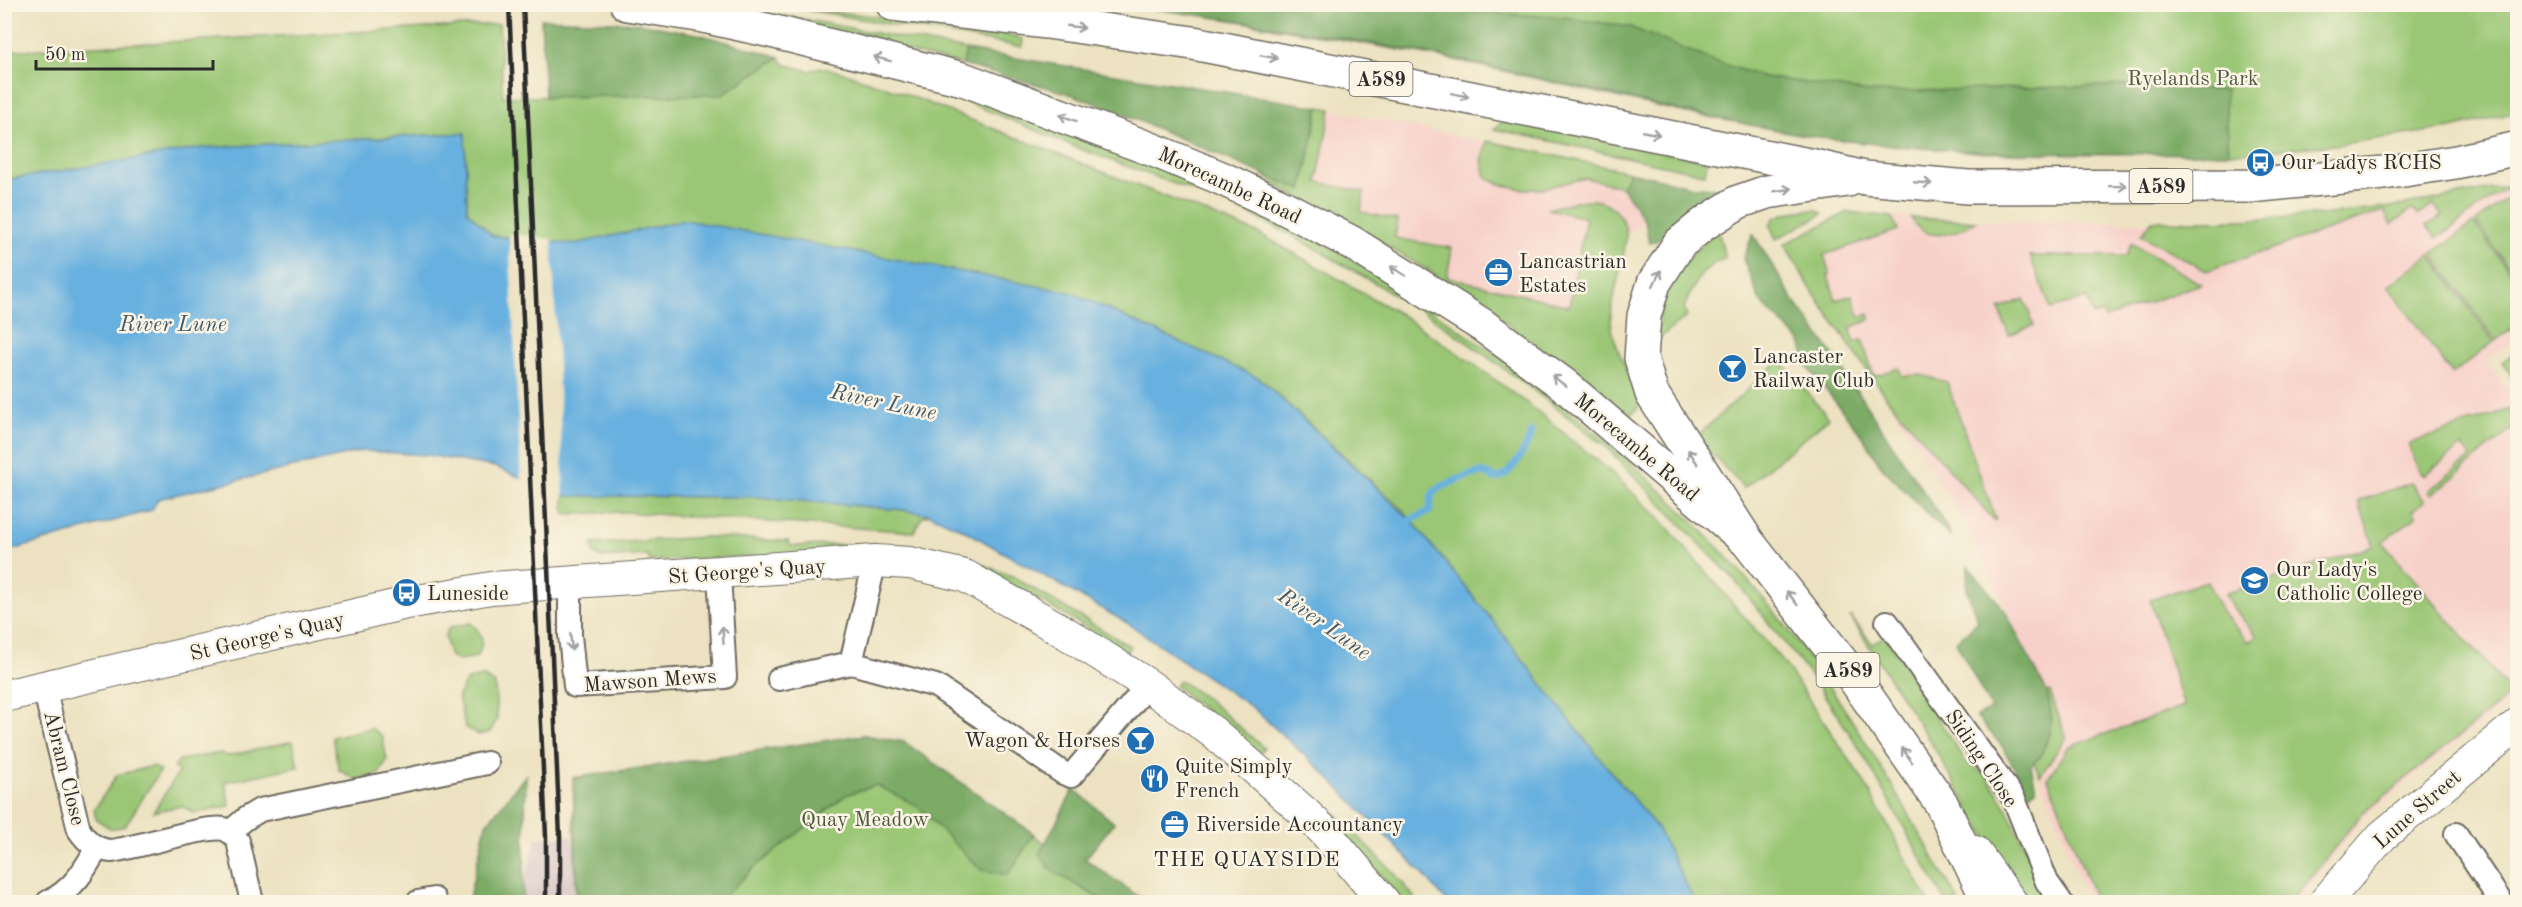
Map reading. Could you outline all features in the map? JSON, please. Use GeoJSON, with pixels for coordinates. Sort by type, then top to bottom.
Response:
{"type":"FeatureCollection","features":[{"type":"Feature","properties":{"kind":"main road","name":"Morecambe Road"},"geometry":{"type":"LineString","coordinates":[[627,4],[698,15],[761,29],[963,79],[1156,151],[1283,207],[1352,243],[1482,325],[1563,384],[1747,541]]}},
{"type":"Feature","properties":{"kind":"main road","name":"Morecambe Road"},"geometry":{"type":"LineString","coordinates":[[893,4],[1047,22],[1193,43],[1803,163],[1865,178],[1968,187],[2250,186],[2384,173],[2456,162],[2513,148]]}},
{"type":"Feature","properties":{"kind":"main road","name":"Morecambe Road"},"geometry":{"type":"LineString","coordinates":[[1865,178],[1767,192],[1738,202],[1705,222],[1679,244],[1654,283],[1644,316],[1641,358],[1652,394],[1747,541],[1851,674],[1941,803],[1989,903]]}},
{"type":"Feature","properties":{"kind":"street"},"geometry":{"type":"LineString","coordinates":[[851,663],[875,561]]}},
{"type":"Feature","properties":{"kind":"street","name":"St George's Quay"},"geometry":{"type":"LineString","coordinates":[[4,696],[407,603],[491,588],[719,574],[875,561],[910,563],[965,576],[1061,630],[1148,685],[1214,733],[1304,812],[1325,832],[1384,903]]}},
{"type":"Feature","properties":{"kind":"street","name":"Mawson Mews"},"geometry":{"type":"LineString","coordinates":[[570,584],[570,635],[575,686],[725,677],[719,574]]}},
{"type":"Feature","properties":{"kind":"street","name":"Siding Close"},"geometry":{"type":"LineString","coordinates":[[1887,622],[2014,799],[2047,882],[2061,903]]}},
{"type":"Feature","properties":{"kind":"street"},"geometry":{"type":"LineString","coordinates":[[779,679],[851,663],[936,686],[1063,773],[1071,776],[1148,685]]}},
{"type":"Feature","properties":{"kind":"street","name":"Abram Close"},"geometry":{"type":"LineString","coordinates":[[44,688],[79,830],[86,841],[103,850],[122,850],[206,830],[223,829],[230,832]]}},
{"type":"Feature","properties":{"kind":"street","name":"Lune Street"},"geometry":{"type":"LineString","coordinates":[[2325,903],[2382,836],[2517,723]]}},
{"type":"Feature","properties":{"kind":"street"},"geometry":{"type":"LineString","coordinates":[[252,903],[241,849],[235,836],[230,832],[260,810],[487,763]]}},
{"type":"Feature","properties":{"kind":"street"},"geometry":{"type":"LineString","coordinates":[[1941,803],[2011,903]]}},
{"type":"Feature","properties":{"kind":"street"},"geometry":{"type":"LineString","coordinates":[[2456,834],[2501,903]]}},
{"type":"Feature","properties":{"kind":"street"},"geometry":{"type":"LineString","coordinates":[[48,903],[72,886],[85,870],[97,848]]}},
{"type":"Feature","properties":{"kind":"shaded area"},"geometry":{"type":"Polygon","coordinates":[[[1319,107],[1630,172],[1622,187],[1645,221],[1626,236],[1560,350],[1302,190],[1319,107]]]}},
{"type":"Feature","properties":{"kind":"shaded area","name":"Our Lady's Catholic College"},"geometry":{"type":"Polygon","coordinates":[[[2517,184],[2517,338],[2487,361],[2517,406],[2517,694],[2364,818],[2298,902],[2088,902],[2011,700],[2043,685],[1967,526],[1885,396],[1813,294],[1783,244],[1847,211],[1892,216],[2026,222],[2214,222],[2298,217],[2385,208],[2517,184]]]}},
{"type":"Feature","properties":{"kind":"shaded area"},"geometry":{"type":"Polygon","coordinates":[[[571,836],[587,902],[524,902],[524,884],[536,838],[571,836]]]}},
{"type":"Feature","properties":{"kind":"green space","name":"Ryelands Park"},"geometry":{"type":"Polygon","coordinates":[[[1119,5],[2517,5],[2517,112],[2452,128],[2334,145],[2229,153],[1985,153],[1820,137],[1686,113],[1455,60],[1204,15],[1119,5]]]}},
{"type":"Feature","properties":{"kind":"green space"},"geometry":{"type":"Polygon","coordinates":[[[1119,5],[1429,5],[1483,13],[1563,17],[1630,27],[1719,63],[1764,77],[1870,92],[2133,85],[2225,90],[2229,153],[2023,153],[1920,148],[1818,137],[1726,120],[1412,51],[1245,22],[1119,5]]]}},
{"type":"Feature","properties":{"kind":"green space"},"geometry":{"type":"Polygon","coordinates":[[[790,7],[969,26],[1023,39],[1022,47],[790,7]]]}},
{"type":"Feature","properties":{"kind":"green space"},"geometry":{"type":"Polygon","coordinates":[[[786,16],[966,50],[963,65],[785,21],[786,16]]]}},
{"type":"Feature","properties":{"kind":"green space"},"geometry":{"type":"Polygon","coordinates":[[[541,19],[638,23],[702,35],[780,57],[721,95],[545,97],[541,19]]]}},
{"type":"Feature","properties":{"kind":"green space"},"geometry":{"type":"Polygon","coordinates":[[[499,24],[503,97],[720,95],[780,57],[784,64],[810,71],[820,67],[845,73],[903,93],[1260,234],[1400,314],[1536,410],[1611,472],[1662,521],[1784,663],[1863,780],[1929,902],[1695,902],[1657,828],[1403,510],[1259,378],[685,220],[574,244],[493,236],[467,211],[465,133],[202,148],[5,180],[5,51],[499,24]]]}},
{"type":"Feature","properties":{"kind":"green space"},"geometry":{"type":"Polygon","coordinates":[[[966,50],[1319,107],[1302,190],[1078,97],[963,65],[966,50]]]}},
{"type":"Feature","properties":{"kind":"green space"},"geometry":{"type":"Polygon","coordinates":[[[919,82],[1095,142],[1224,195],[1307,234],[1348,257],[1426,307],[1476,341],[1573,414],[1665,494],[1708,537],[1788,629],[1857,729],[1959,902],[1946,902],[1859,748],[1817,684],[1733,578],[1606,447],[1528,386],[1420,309],[1297,238],[1231,205],[1083,150],[919,82]]]}},
{"type":"Feature","properties":{"kind":"green space"},"geometry":{"type":"Polygon","coordinates":[[[1319,107],[1331,109],[1317,182],[1364,192],[1361,212],[1398,220],[1395,238],[1452,248],[1447,277],[1569,306],[1586,218],[1548,209],[1586,200],[1596,200],[1612,207],[1621,217],[1626,236],[1612,308],[1612,327],[1617,348],[1639,400],[1638,408],[1633,413],[1625,414],[1529,339],[1443,279],[1279,187],[1263,175],[1302,189],[1319,107]]]}},
{"type":"Feature","properties":{"kind":"green space"},"geometry":{"type":"Polygon","coordinates":[[[1506,119],[1707,161],[1705,174],[1494,129],[1506,119]]]}},
{"type":"Feature","properties":{"kind":"green space"},"geometry":{"type":"Polygon","coordinates":[[[1487,141],[1630,172],[1622,187],[1586,178],[1540,189],[1522,189],[1503,185],[1486,176],[1482,161],[1487,141]]]}},
{"type":"Feature","properties":{"kind":"green space"},"geometry":{"type":"Polygon","coordinates":[[[1630,172],[1695,187],[1723,188],[1725,195],[1689,212],[1661,238],[1649,243],[1645,221],[1622,187],[1630,172]]]}},
{"type":"Feature","properties":{"kind":"green space"},"geometry":{"type":"Polygon","coordinates":[[[2510,186],[2437,238],[2426,226],[2442,216],[2434,205],[2418,215],[2412,209],[2391,225],[2384,211],[2206,271],[2141,235],[2152,221],[2297,217],[2400,206],[2510,186]]]}},
{"type":"Feature","properties":{"kind":"green space"},"geometry":{"type":"Polygon","coordinates":[[[2517,191],[2517,279],[2476,222],[2517,191]]]}},
{"type":"Feature","properties":{"kind":"green space"},"geometry":{"type":"Polygon","coordinates":[[[1817,210],[1823,214],[1776,239],[1770,225],[1774,218],[1786,213],[1817,210]]]}},
{"type":"Feature","properties":{"kind":"green space"},"geometry":{"type":"Polygon","coordinates":[[[1848,212],[1892,217],[1898,230],[1824,255],[1836,300],[1852,295],[1860,317],[1869,314],[1870,320],[1850,328],[1855,342],[1862,340],[1874,376],[1899,368],[1902,376],[1921,375],[1947,382],[1996,520],[1885,396],[1814,294],[1784,244],[1848,212]]]}},
{"type":"Feature","properties":{"kind":"green space"},"geometry":{"type":"Polygon","coordinates":[[[1911,218],[1976,221],[1951,233],[1933,234],[1924,232],[1911,218]]]}},
{"type":"Feature","properties":{"kind":"green space"},"geometry":{"type":"Polygon","coordinates":[[[2474,223],[2517,282],[2517,325],[2496,341],[2432,254],[2474,223]]]}},
{"type":"Feature","properties":{"kind":"green space"},"geometry":{"type":"Polygon","coordinates":[[[1718,229],[1725,258],[1710,267],[1699,278],[1684,307],[1687,316],[1661,337],[1658,336],[1663,303],[1675,276],[1694,252],[1718,229]]]}},
{"type":"Feature","properties":{"kind":"green space"},"geometry":{"type":"Polygon","coordinates":[[[1753,234],[1794,301],[1832,353],[1948,529],[1951,538],[1881,466],[1860,433],[1806,365],[1801,342],[1760,301],[1743,259],[1753,234]]]}},
{"type":"Feature","properties":{"kind":"green space"},"geometry":{"type":"Polygon","coordinates":[[[2131,243],[2201,284],[2105,318],[2102,313],[2093,316],[2087,298],[2051,309],[2030,256],[2126,256],[2131,243]]]}},
{"type":"Feature","properties":{"kind":"green space"},"geometry":{"type":"Polygon","coordinates":[[[2430,255],[2494,342],[2452,374],[2388,286],[2430,255]]]}},
{"type":"Feature","properties":{"kind":"green space"},"geometry":{"type":"Polygon","coordinates":[[[2024,299],[2034,325],[2009,335],[1999,309],[2024,299]]]}},
{"type":"Feature","properties":{"kind":"green space"},"geometry":{"type":"Polygon","coordinates":[[[2517,350],[2517,383],[2502,362],[2517,350]]]}},
{"type":"Feature","properties":{"kind":"green space"},"geometry":{"type":"Polygon","coordinates":[[[1780,360],[1829,418],[1744,488],[1696,437],[1780,360]]]}},
{"type":"Feature","properties":{"kind":"green space"},"geometry":{"type":"Polygon","coordinates":[[[2513,408],[2517,425],[2432,495],[2428,491],[2471,457],[2462,446],[2424,476],[2418,469],[2408,444],[2513,408]]]}},
{"type":"Feature","properties":{"kind":"green space"},"geometry":{"type":"Polygon","coordinates":[[[2411,483],[2425,501],[2413,510],[2417,516],[2382,542],[2512,693],[2360,816],[2291,902],[2096,902],[2048,778],[2068,747],[2184,706],[2150,600],[2207,581],[2222,612],[2248,642],[2257,636],[2234,609],[2225,594],[2374,546],[2358,501],[2411,483]]]}},
{"type":"Feature","properties":{"kind":"green space"},"geometry":{"type":"Polygon","coordinates":[[[564,496],[758,497],[929,514],[922,517],[914,532],[624,512],[564,514],[564,496]]]}},
{"type":"Feature","properties":{"kind":"green space"},"geometry":{"type":"Polygon","coordinates":[[[705,537],[788,541],[791,546],[873,544],[929,548],[928,554],[897,550],[649,561],[648,555],[601,558],[593,552],[593,544],[705,537]]]}},
{"type":"Feature","properties":{"kind":"green space"},"geometry":{"type":"Polygon","coordinates":[[[950,553],[1012,576],[1131,647],[1128,652],[1020,589],[948,560],[950,553]]]}},
{"type":"Feature","properties":{"kind":"green space"},"geometry":{"type":"Polygon","coordinates":[[[1968,566],[2005,611],[2047,692],[2051,713],[2050,733],[2040,757],[2031,765],[2036,790],[2029,794],[2002,746],[1976,716],[1991,709],[1956,642],[1978,621],[1967,591],[1968,566]]]}},
{"type":"Feature","properties":{"kind":"green space"},"geometry":{"type":"Polygon","coordinates":[[[1850,616],[1873,644],[1885,635],[1965,761],[1987,776],[2003,801],[2050,902],[2025,902],[1938,754],[1850,616]]]}},
{"type":"Feature","properties":{"kind":"green space"},"geometry":{"type":"Polygon","coordinates":[[[471,623],[482,638],[480,652],[477,657],[458,660],[449,655],[445,635],[450,627],[471,623]]]}},
{"type":"Feature","properties":{"kind":"green space"},"geometry":{"type":"Polygon","coordinates":[[[484,677],[495,684],[497,719],[490,732],[478,735],[465,727],[458,696],[467,680],[484,677]]]}},
{"type":"Feature","properties":{"kind":"green space"},"geometry":{"type":"Polygon","coordinates":[[[1179,680],[1210,701],[1264,748],[1259,754],[1175,686],[1179,680]]]}},
{"type":"Feature","properties":{"kind":"green space"},"geometry":{"type":"Polygon","coordinates":[[[2050,691],[2066,738],[2040,776],[2034,762],[2040,757],[2051,713],[2047,692],[2050,691]]]}},
{"type":"Feature","properties":{"kind":"green space"},"geometry":{"type":"Polygon","coordinates":[[[371,728],[382,736],[387,760],[378,775],[357,780],[339,770],[332,737],[371,728]]]}},
{"type":"Feature","properties":{"kind":"green space","name":"Quay Meadow"},"geometry":{"type":"Polygon","coordinates":[[[864,735],[904,742],[1046,844],[1074,789],[1114,823],[1085,859],[1146,902],[576,902],[573,778],[864,735]]]}},
{"type":"Feature","properties":{"kind":"green space","name":"Quay Meadow"},"geometry":{"type":"Polygon","coordinates":[[[864,735],[904,742],[1034,834],[1008,875],[981,870],[916,805],[876,785],[846,795],[754,868],[718,902],[578,902],[573,778],[864,735]]]}},
{"type":"Feature","properties":{"kind":"green space"},"geometry":{"type":"Polygon","coordinates":[[[293,741],[298,767],[225,782],[230,806],[194,813],[182,806],[153,812],[179,772],[174,768],[179,760],[221,753],[228,756],[293,741]]]}},
{"type":"Feature","properties":{"kind":"green space"},"geometry":{"type":"Polygon","coordinates":[[[153,766],[160,771],[125,826],[111,829],[96,819],[94,810],[117,775],[153,766]]]}},
{"type":"Feature","properties":{"kind":"green space"},"geometry":{"type":"Polygon","coordinates":[[[526,775],[523,902],[468,902],[486,824],[526,775]]]}},
{"type":"Feature","properties":{"kind":"green space"},"geometry":{"type":"Polygon","coordinates":[[[1074,789],[1114,823],[1085,859],[1146,902],[1105,902],[1051,870],[1039,855],[1074,789]]]}},
{"type":"Feature","properties":{"kind":"green space"},"geometry":{"type":"Polygon","coordinates":[[[1334,812],[1396,875],[1418,902],[1403,902],[1329,818],[1334,812]]]}},
{"type":"Feature","properties":{"kind":"water","name":"River Lune"},"geometry":{"type":"Polygon","coordinates":[[[465,133],[467,211],[493,236],[574,244],[685,220],[1070,292],[1259,378],[1411,520],[1657,828],[1695,902],[1447,902],[1423,874],[1322,771],[1253,708],[1127,623],[962,529],[929,514],[758,497],[564,496],[495,467],[427,455],[362,451],[158,499],[152,510],[5,552],[5,180],[202,148],[465,133]]]}},
{"type":"Feature","properties":{"kind":"pier"},"geometry":{"type":"Polygon","coordinates":[[[509,234],[552,239],[564,499],[521,481],[509,234]]]}},
{"type":"Feature","properties":{"kind":"waterway"},"geometry":{"type":"LineString","coordinates":[[1411,520],[1430,511],[1431,500],[1436,490],[1480,473],[1496,478],[1501,477],[1520,457],[1531,432]]}},
{"type":"Feature","properties":{"kind":"railway"},"geometry":{"type":"LineString","coordinates":[[509,4],[546,837],[546,902]]}},
{"type":"Feature","properties":{"kind":"railway"},"geometry":{"type":"LineString","coordinates":[[523,4],[560,837],[560,902]]}},
{"type":"Feature","properties":{"kind":"place","name":"Our Ladys RCHS"},"geometry":{"type":"Point","coordinates":[2260,162]}},
{"type":"Feature","properties":{"kind":"place","name":"Lancastrian Estates"},"geometry":{"type":"Point","coordinates":[1498,273]}},
{"type":"Feature","properties":{"kind":"place","name":"Lancaster Railway Club"},"geometry":{"type":"Point","coordinates":[1732,368]}},
{"type":"Feature","properties":{"kind":"place","name":"Our Lady's Catholic College"},"geometry":{"type":"Point","coordinates":[2255,581]}},
{"type":"Feature","properties":{"kind":"place","name":"Luneside"},"geometry":{"type":"Point","coordinates":[406,593]}},
{"type":"Feature","properties":{"kind":"place","name":"Wagon & Horses"},"geometry":{"type":"Point","coordinates":[1141,740]}},
{"type":"Feature","properties":{"kind":"place","name":"Quite Simply French"},"geometry":{"type":"Point","coordinates":[1154,778]}},
{"type":"Feature","properties":{"kind":"place","name":"Riverside Accountancy"},"geometry":{"type":"Point","coordinates":[1175,824]}},
{"type":"Feature","properties":{"kind":"district","name":"THE QUAYSIDE"},"geometry":{"type":"Point","coordinates":[1247,858]}}]}
